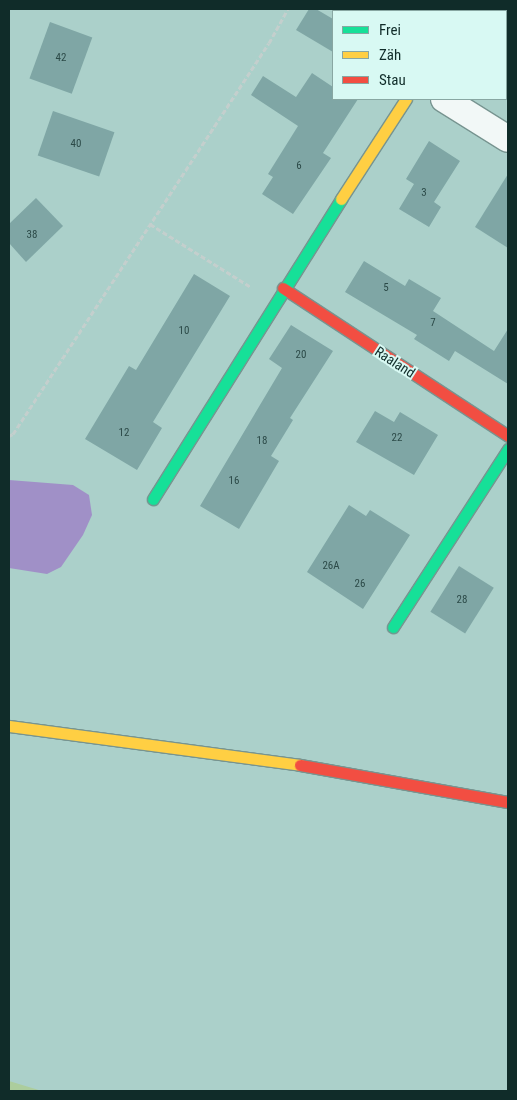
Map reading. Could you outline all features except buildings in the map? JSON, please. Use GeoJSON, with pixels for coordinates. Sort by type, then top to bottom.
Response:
{"type":"FeatureCollection","features":[{"type":"Feature","properties":{"kind":"street"},"geometry":{"type":"LineString","coordinates":[[153,499],[274,302],[405,100]]}},
{"type":"Feature","properties":{"kind":"street"},"geometry":{"type":"LineString","coordinates":[[446,100],[508,139]]}},
{"type":"Feature","properties":{"kind":"street","name":"Raaland"},"geometry":{"type":"LineString","coordinates":[[283,288],[508,436]]}},
{"type":"Feature","properties":{"kind":"street"},"geometry":{"type":"LineString","coordinates":[[393,627],[508,449]]}},
{"type":"Feature","properties":{"kind":"street"},"geometry":{"type":"LineString","coordinates":[[9,726],[276,761],[508,802]]}},
{"type":"Feature","properties":{"kind":"path"},"geometry":{"type":"LineString","coordinates":[[9,436],[13,434],[288,9]]}},
{"type":"Feature","properties":{"kind":"path"},"geometry":{"type":"LineString","coordinates":[[150,224],[274,302]]}},
{"type":"Feature","properties":{"kind":"green space"},"geometry":{"type":"Polygon","coordinates":[[[9,1081],[42,1091],[9,1091],[9,1081]]]}},
{"type":"Feature","properties":{"kind":"shaded area"},"geometry":{"type":"Polygon","coordinates":[[[9,480],[73,485],[89,495],[92,515],[83,535],[61,567],[47,574],[9,568],[9,480]]]}},
{"type":"Feature","properties":{"kind":"traffic: fast"},"geometry":{"type":"LineString","coordinates":[[153,499],[341,199]]}},
{"type":"Feature","properties":{"kind":"traffic: fast"},"geometry":{"type":"LineString","coordinates":[[393,627],[508,449]]}},
{"type":"Feature","properties":{"kind":"traffic: slow"},"geometry":{"type":"LineString","coordinates":[[341,199],[405,100]]}},
{"type":"Feature","properties":{"kind":"traffic: slow"},"geometry":{"type":"LineString","coordinates":[[9,726],[300,765]]}},
{"type":"Feature","properties":{"kind":"traffic: jam"},"geometry":{"type":"LineString","coordinates":[[283,288],[508,436]]}},
{"type":"Feature","properties":{"kind":"traffic: jam"},"geometry":{"type":"LineString","coordinates":[[300,765],[508,802]]}}]}
